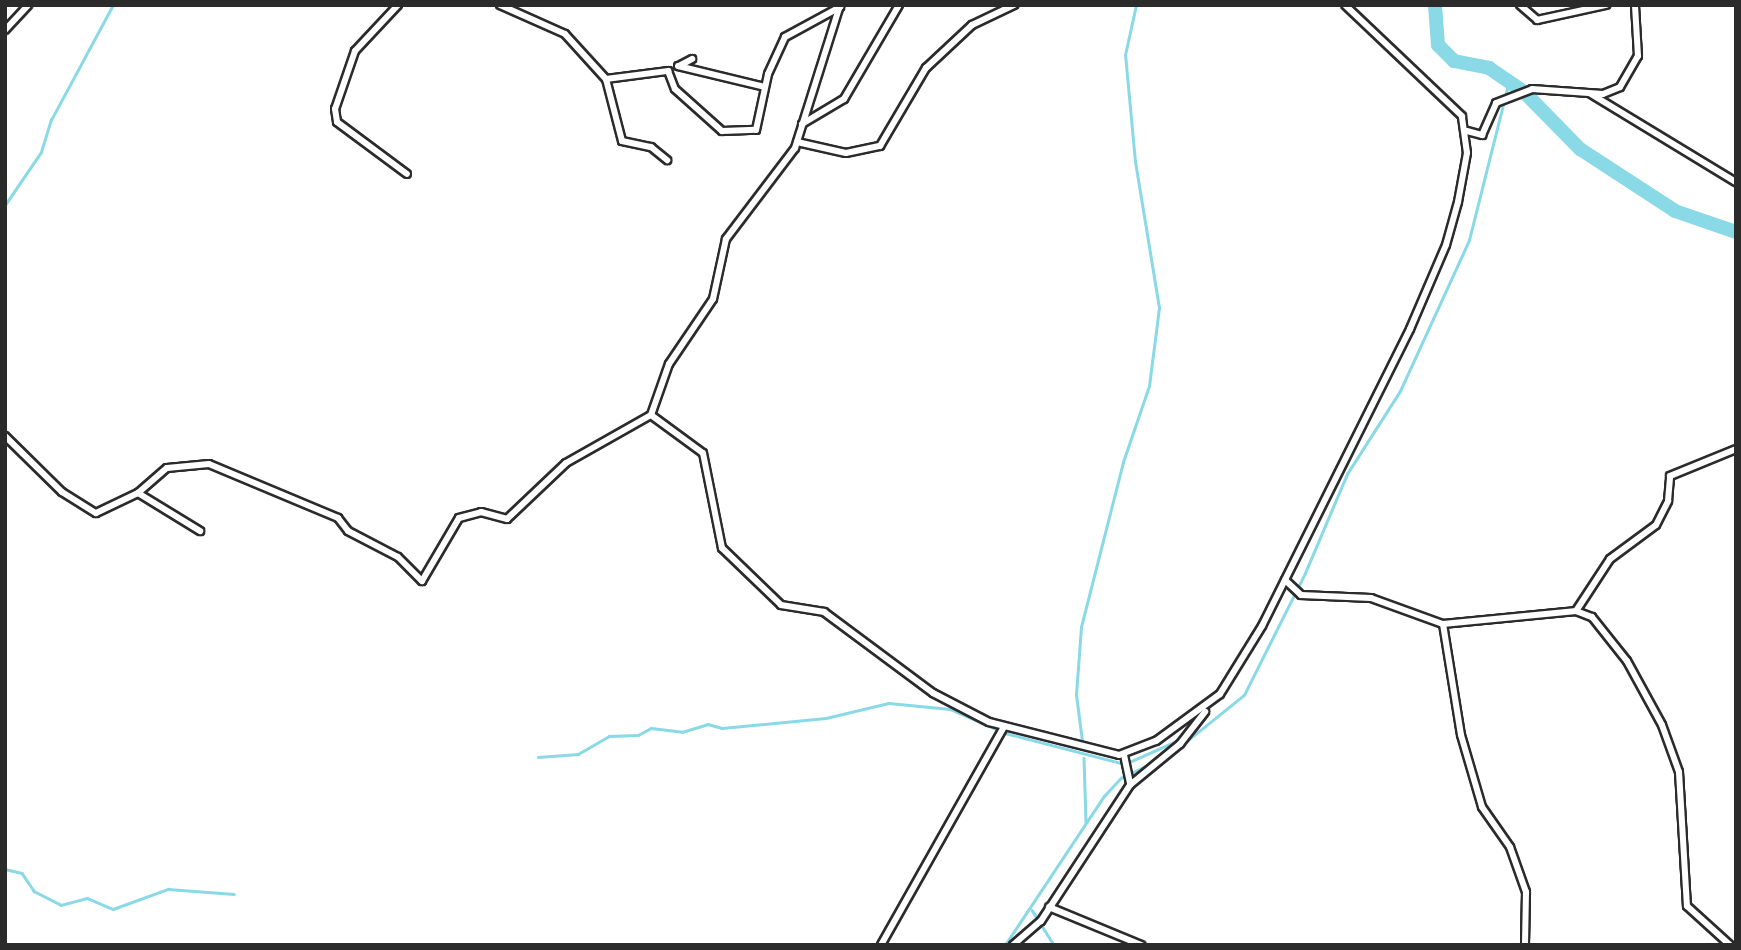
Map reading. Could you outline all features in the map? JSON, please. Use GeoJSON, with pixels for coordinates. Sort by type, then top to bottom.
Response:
{"type":"FeatureCollection","features":[{"type":"Feature","properties":{"kind":"street"},"geometry":{"type":"LineString","coordinates":[[5,30],[29,5]]}},
{"type":"Feature","properties":{"kind":"street"},"geometry":{"type":"LineString","coordinates":[[398,5],[355,51],[335,109],[337,122],[407,174]]}},
{"type":"Feature","properties":{"kind":"street"},"geometry":{"type":"LineString","coordinates":[[500,5],[559,29],[606,79],[622,141],[651,147],[667,160]]}},
{"type":"Feature","properties":{"kind":"street"},"geometry":{"type":"LineString","coordinates":[[803,124],[844,99],[899,5]]}},
{"type":"Feature","properties":{"kind":"street"},"geometry":{"type":"LineString","coordinates":[[797,142],[846,153],[880,146],[926,68],[972,26],[1014,5]]}},
{"type":"Feature","properties":{"kind":"street"},"geometry":{"type":"LineString","coordinates":[[1013,945],[1049,907],[1130,785],[1180,744],[1229,681],[1285,580],[1437,269],[1466,167],[1467,131],[1456,109],[1345,5]]}},
{"type":"Feature","properties":{"kind":"street"},"geometry":{"type":"LineString","coordinates":[[1520,5],[1537,20],[1606,5]]}},
{"type":"Feature","properties":{"kind":"street"},"geometry":{"type":"LineString","coordinates":[[1467,131],[1482,135],[1496,103],[1532,89],[1590,93],[1613,91],[1636,63],[1635,5]]}},
{"type":"Feature","properties":{"kind":"street"},"geometry":{"type":"LineString","coordinates":[[668,71],[675,89],[722,131],[755,130],[765,87],[785,37],[840,6]]}},
{"type":"Feature","properties":{"kind":"street"},"geometry":{"type":"LineString","coordinates":[[5,436],[62,492],[91,511],[101,512],[138,493],[167,468],[209,464],[338,518],[348,531],[398,557],[418,581],[459,518],[481,512],[507,519],[566,463],[651,415],[669,364],[713,299],[726,239],[797,142],[840,6]]}},
{"type":"Feature","properties":{"kind":"street"},"geometry":{"type":"LineString","coordinates":[[606,79],[668,71],[692,59]]}},
{"type":"Feature","properties":{"kind":"street"},"geometry":{"type":"LineString","coordinates":[[678,66],[765,87]]}},
{"type":"Feature","properties":{"kind":"street"},"geometry":{"type":"LineString","coordinates":[[1590,93],[1736,182]]}},
{"type":"Feature","properties":{"kind":"street"},"geometry":{"type":"LineString","coordinates":[[651,415],[703,453],[722,548],[781,605],[824,612],[933,693],[1004,727],[1124,755],[1209,706]]}},
{"type":"Feature","properties":{"kind":"street"},"geometry":{"type":"LineString","coordinates":[[1576,611],[1611,559],[1656,525],[1668,501],[1670,476],[1736,449]]}},
{"type":"Feature","properties":{"kind":"street"},"geometry":{"type":"LineString","coordinates":[[138,493],[200,531]]}},
{"type":"Feature","properties":{"kind":"street"},"geometry":{"type":"LineString","coordinates":[[1285,580],[1301,594],[1371,598],[1443,624],[1576,611],[1592,617],[1627,662],[1662,724],[1679,772],[1687,906],[1730,945]]}},
{"type":"Feature","properties":{"kind":"street"},"geometry":{"type":"LineString","coordinates":[[1443,624],[1454,701],[1482,807],[1510,847],[1526,892],[1525,945]]}},
{"type":"Feature","properties":{"kind":"street"},"geometry":{"type":"LineString","coordinates":[[881,945],[1004,727]]}},
{"type":"Feature","properties":{"kind":"street"},"geometry":{"type":"LineString","coordinates":[[1124,755],[1130,785]]}},
{"type":"Feature","properties":{"kind":"street"},"geometry":{"type":"LineString","coordinates":[[1049,907],[1141,945]]}},
{"type":"Feature","properties":{"kind":"waterway"},"geometry":{"type":"LineString","coordinates":[[5,205],[41,152],[51,120],[113,5]]}},
{"type":"Feature","properties":{"kind":"waterway"},"geometry":{"type":"LineString","coordinates":[[1082,741],[1076,695],[1081,627],[1123,462],[1149,386],[1159,308],[1135,162],[1125,55],[1136,5]]}},
{"type":"Feature","properties":{"kind":"waterway"},"geometry":{"type":"LineString","coordinates":[[1435,5],[1438,45],[1454,61],[1489,68],[1524,92],[1580,149],[1675,211],[1736,232]]}},
{"type":"Feature","properties":{"kind":"waterway"},"geometry":{"type":"LineString","coordinates":[[1182,745],[1244,695],[1305,573],[1347,474],[1400,391],[1469,240],[1509,81]]}},
{"type":"Feature","properties":{"kind":"waterway"},"geometry":{"type":"LineString","coordinates":[[538,757],[578,754],[609,736],[638,735],[651,728],[682,732],[708,724],[722,728],[826,718],[889,703],[950,709],[998,730]]}},
{"type":"Feature","properties":{"kind":"waterway"},"geometry":{"type":"LineString","coordinates":[[1005,733],[1125,764],[1181,739]]}},
{"type":"Feature","properties":{"kind":"waterway"},"geometry":{"type":"LineString","coordinates":[[1084,758],[1086,822]]}},
{"type":"Feature","properties":{"kind":"waterway"},"geometry":{"type":"LineString","coordinates":[[1005,945],[1104,796],[1121,778],[1152,763]]}},
{"type":"Feature","properties":{"kind":"waterway"},"geometry":{"type":"LineString","coordinates":[[5,869],[22,873],[34,891],[61,905],[87,898],[113,909],[168,889],[234,894]]}},
{"type":"Feature","properties":{"kind":"waterway"},"geometry":{"type":"LineString","coordinates":[[1032,910],[1054,945]]}}]}
